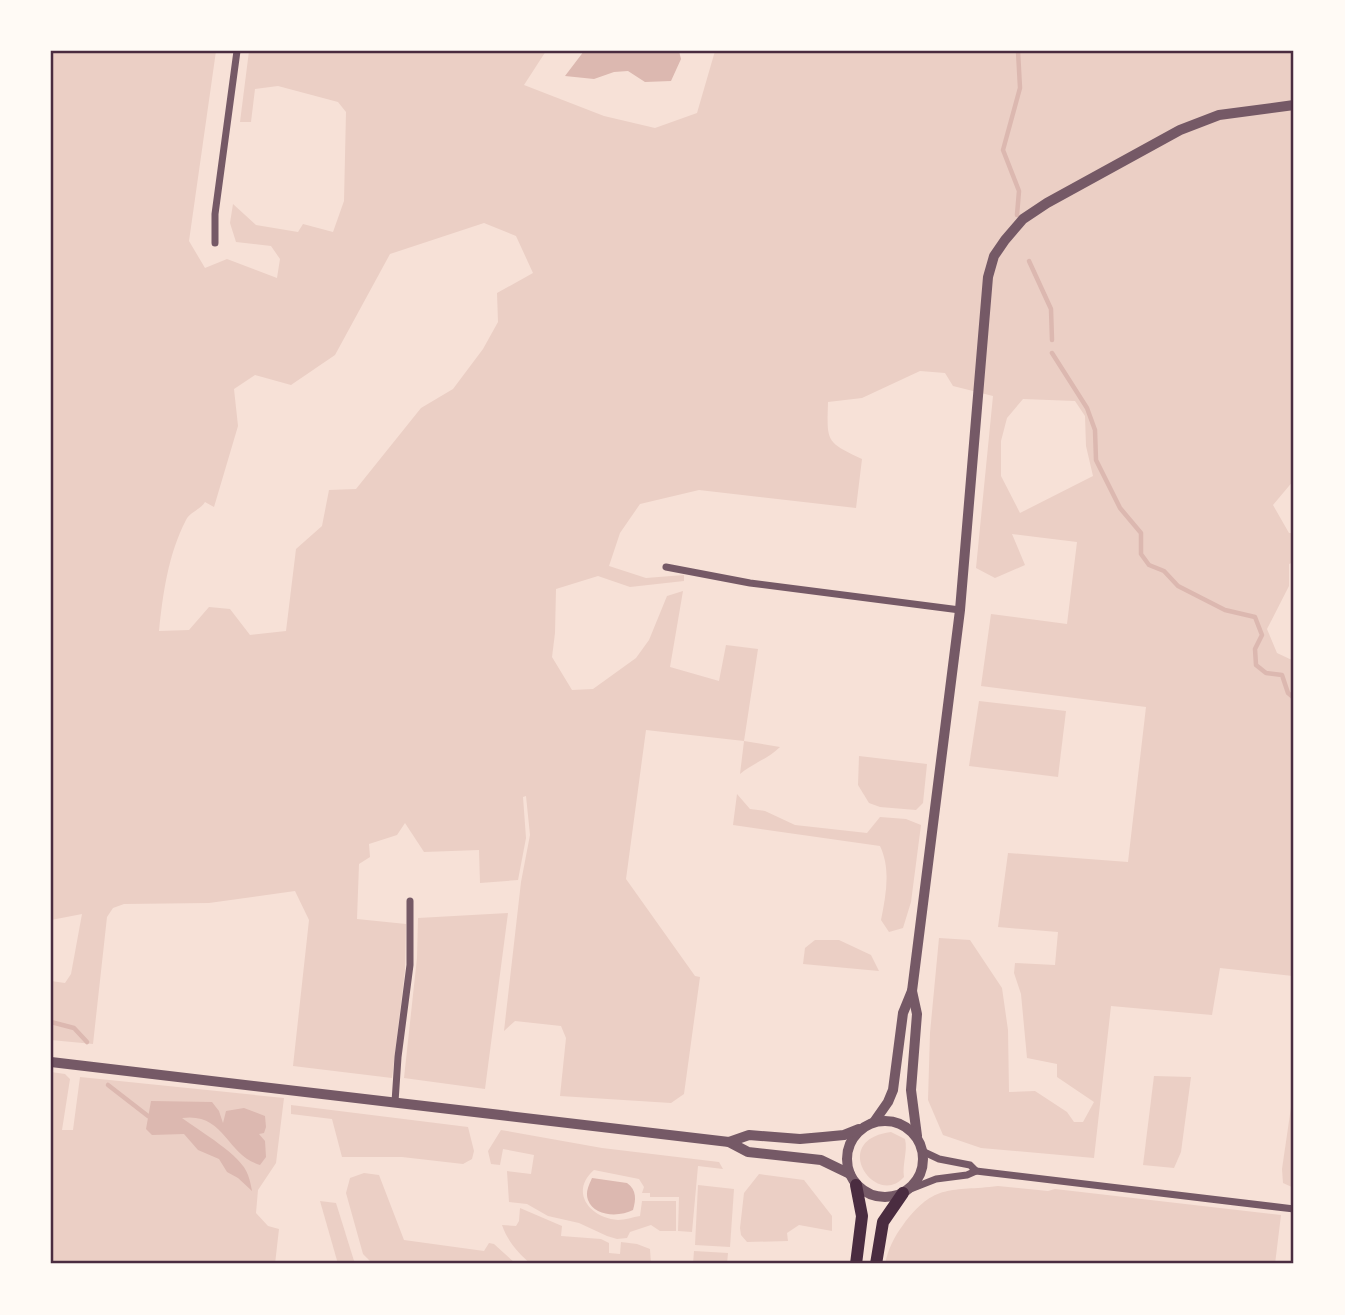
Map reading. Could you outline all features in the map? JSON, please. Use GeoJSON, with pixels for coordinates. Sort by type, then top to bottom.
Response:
{"type":"FeatureCollection","features":[{"type":"Feature","properties":{"kind":"main road"},"geometry":{"type":"LineString","coordinates":[[853,1180],[862,1216],[856,1264]]}},
{"type":"Feature","properties":{"kind":"main road"},"geometry":{"type":"LineString","coordinates":[[876,1264],[883,1222],[906,1191]]}},
{"type":"Feature","properties":{"kind":"street"},"geometry":{"type":"LineString","coordinates":[[215,243],[215,214],[237,51]]}},
{"type":"Feature","properties":{"kind":"street"},"geometry":{"type":"LineString","coordinates":[[853,1180],[847,1153],[851,1142],[888,1102],[893,1090],[903,1013],[912,992],[960,610],[988,277],[995,256],[1023,219],[1180,130],[1219,115],[1294,105]]}},
{"type":"Feature","properties":{"kind":"street"},"geometry":{"type":"LineString","coordinates":[[666,567],[750,583],[960,610]]}},
{"type":"Feature","properties":{"kind":"street"},"geometry":{"type":"LineString","coordinates":[[395,1102],[410,965],[410,901]]}},
{"type":"Feature","properties":{"kind":"street"},"geometry":{"type":"LineString","coordinates":[[906,1191],[921,1172],[922,1150],[918,1140],[911,1090],[917,1014],[912,992]]}},
{"type":"Feature","properties":{"kind":"street"},"geometry":{"type":"LineString","coordinates":[[51,1062],[729,1142],[748,1152],[821,1160],[853,1180],[866,1193],[878,1197],[891,1197],[936,1179],[967,1175],[976,1171],[1294,1209]]}},
{"type":"Feature","properties":{"kind":"street"},"geometry":{"type":"LineString","coordinates":[[729,1142],[750,1135],[800,1139],[844,1135],[870,1124],[887,1121],[910,1130],[918,1140]]}},
{"type":"Feature","properties":{"kind":"street"},"geometry":{"type":"LineString","coordinates":[[922,1150],[950,1162],[970,1165],[976,1171]]}},
{"type":"Feature","properties":{"kind":"shaded area"},"geometry":{"type":"Polygon","coordinates":[[[51,51],[216,51],[189,241],[205,268],[227,259],[277,278],[280,259],[271,246],[236,242],[230,223],[233,204],[256,225],[298,232],[303,224],[333,232],[344,201],[346,112],[338,102],[278,86],[255,89],[251,122],[240,122],[249,51],[546,51],[524,85],[604,116],[655,128],[697,113],[715,51],[1294,51],[1294,480],[1273,505],[1289,533],[1294,533],[1294,562],[1289,564],[1289,586],[1267,629],[1277,653],[1294,661],[1293,976],[1220,968],[1212,1015],[1111,1006],[1094,1158],[981,1148],[943,1135],[928,1100],[930,1033],[939,938],[970,940],[1002,988],[1008,1030],[1009,1092],[1035,1091],[1067,1112],[1074,1122],[1083,1122],[1094,1102],[1057,1077],[1057,1064],[1027,1058],[1021,994],[1014,973],[1015,963],[1055,965],[1058,932],[998,927],[1008,853],[1128,862],[1146,707],[981,686],[991,614],[1067,624],[1077,542],[1012,534],[1025,565],[995,578],[976,568],[993,396],[953,386],[945,373],[920,371],[862,398],[828,402],[831,439],[841,448],[862,459],[856,508],[699,490],[640,504],[620,533],[609,566],[646,578],[684,575],[684,581],[630,587],[598,576],[556,589],[552,657],[572,690],[593,689],[636,658],[649,640],[667,596],[683,591],[670,667],[719,681],[726,645],[758,649],[744,741],[646,730],[626,879],[695,976],[700,977],[684,1094],[671,1103],[560,1096],[566,1038],[561,1026],[515,1021],[504,1031],[521,882],[530,835],[526,796],[523,797],[526,838],[518,880],[480,883],[479,850],[424,852],[405,823],[397,835],[369,844],[370,857],[359,864],[357,919],[406,924],[405,970],[392,1078],[293,1066],[309,920],[295,891],[209,903],[124,904],[113,908],[107,917],[93,1044],[51,1040],[51,981],[65,983],[71,974],[82,914],[51,920],[51,51]],[[484,223],[390,254],[335,355],[291,385],[255,375],[234,389],[238,426],[214,507],[205,502],[188,517],[180,533],[167,574],[159,631],[189,630],[209,607],[230,609],[250,635],[286,631],[296,549],[322,526],[329,490],[356,489],[421,408],[453,389],[483,349],[498,322],[497,293],[533,273],[516,236],[484,223]],[[1023,399],[1007,418],[1001,441],[1001,476],[1020,513],[1093,476],[1086,446],[1085,416],[1075,401],[1023,399]]]}},
{"type":"Feature","properties":{"kind":"shaded area"},"geometry":{"type":"Polygon","coordinates":[[[584,51],[679,51],[681,59],[671,81],[645,82],[628,71],[614,72],[594,79],[565,76],[584,51]]]}},
{"type":"Feature","properties":{"kind":"shaded area"},"geometry":{"type":"Polygon","coordinates":[[[979,701],[1066,711],[1058,777],[969,766],[979,701]]]}},
{"type":"Feature","properties":{"kind":"shaded area"},"geometry":{"type":"Polygon","coordinates":[[[744,741],[780,747],[771,755],[740,774],[744,741]]]}},
{"type":"Feature","properties":{"kind":"shaded area"},"geometry":{"type":"Polygon","coordinates":[[[859,756],[927,764],[923,803],[916,810],[880,807],[869,803],[858,785],[859,756]]]}},
{"type":"Feature","properties":{"kind":"shaded area"},"geometry":{"type":"Polygon","coordinates":[[[737,794],[750,809],[765,811],[795,825],[867,833],[880,817],[906,819],[921,825],[911,902],[903,928],[889,932],[881,920],[886,892],[886,864],[880,846],[733,825],[737,794]]]}},
{"type":"Feature","properties":{"kind":"shaded area"},"geometry":{"type":"Polygon","coordinates":[[[508,913],[485,1089],[404,1078],[417,958],[418,918],[508,913]]]}},
{"type":"Feature","properties":{"kind":"shaded area"},"geometry":{"type":"Polygon","coordinates":[[[815,940],[839,940],[871,955],[879,971],[803,964],[805,948],[815,940]]]}},
{"type":"Feature","properties":{"kind":"shaded area"},"geometry":{"type":"Polygon","coordinates":[[[51,1072],[65,1074],[70,1079],[62,1130],[73,1130],[80,1077],[284,1098],[276,1163],[258,1190],[256,1213],[268,1226],[279,1229],[275,1264],[51,1264],[51,1072]]]}},
{"type":"Feature","properties":{"kind":"shaded area"},"geometry":{"type":"Polygon","coordinates":[[[1154,1076],[1191,1077],[1181,1152],[1174,1168],[1143,1165],[1154,1076]]]}},
{"type":"Feature","properties":{"kind":"shaded area"},"geometry":{"type":"Polygon","coordinates":[[[1294,1087],[1294,1188],[1283,1183],[1282,1169],[1294,1087]]]}},
{"type":"Feature","properties":{"kind":"shaded area"},"geometry":{"type":"Polygon","coordinates":[[[151,1101],[212,1102],[223,1123],[226,1111],[244,1108],[265,1116],[264,1133],[259,1134],[265,1141],[266,1157],[260,1165],[240,1153],[208,1121],[182,1118],[238,1159],[248,1175],[252,1191],[227,1172],[219,1159],[198,1150],[184,1134],[152,1135],[146,1129],[151,1101]]]}},
{"type":"Feature","properties":{"kind":"shaded area"},"geometry":{"type":"Polygon","coordinates":[[[291,1105],[468,1127],[474,1151],[472,1159],[463,1164],[402,1157],[342,1157],[332,1119],[291,1114],[291,1105]]]}},
{"type":"Feature","properties":{"kind":"shaded area"},"geometry":{"type":"Polygon","coordinates":[[[501,1130],[602,1148],[719,1162],[723,1169],[698,1166],[692,1232],[678,1231],[679,1197],[650,1197],[650,1193],[642,1193],[644,1187],[639,1179],[594,1170],[583,1187],[583,1195],[592,1209],[608,1218],[621,1220],[640,1216],[642,1201],[676,1201],[676,1231],[660,1231],[651,1225],[630,1232],[627,1238],[617,1239],[579,1223],[548,1216],[527,1204],[509,1202],[507,1171],[531,1174],[534,1155],[503,1149],[500,1165],[491,1164],[488,1151],[501,1130]]]}},
{"type":"Feature","properties":{"kind":"shaded area"},"geometry":{"type":"Polygon","coordinates":[[[891,1132],[905,1139],[904,1177],[893,1185],[881,1185],[863,1170],[860,1158],[863,1147],[872,1138],[891,1132]]]}},
{"type":"Feature","properties":{"kind":"shaded area"},"geometry":{"type":"Polygon","coordinates":[[[364,1173],[379,1175],[404,1240],[484,1251],[489,1243],[494,1244],[516,1264],[373,1264],[363,1254],[346,1193],[350,1178],[364,1173]]]}},
{"type":"Feature","properties":{"kind":"shaded area"},"geometry":{"type":"Polygon","coordinates":[[[759,1174],[804,1180],[832,1216],[832,1231],[799,1225],[787,1233],[788,1241],[747,1242],[741,1235],[740,1228],[744,1193],[759,1174]]]}},
{"type":"Feature","properties":{"kind":"shaded area"},"geometry":{"type":"Polygon","coordinates":[[[592,1178],[627,1183],[635,1195],[633,1210],[608,1214],[596,1210],[587,1197],[592,1178]]]}},
{"type":"Feature","properties":{"kind":"shaded area"},"geometry":{"type":"Polygon","coordinates":[[[698,1185],[734,1189],[730,1247],[695,1245],[698,1185]]]}},
{"type":"Feature","properties":{"kind":"shaded area"},"geometry":{"type":"Polygon","coordinates":[[[998,1186],[1048,1191],[1055,1189],[1281,1215],[1275,1264],[885,1264],[890,1248],[903,1225],[914,1211],[935,1195],[998,1186]]]}},
{"type":"Feature","properties":{"kind":"shaded area"},"geometry":{"type":"Polygon","coordinates":[[[320,1201],[336,1203],[355,1264],[338,1264],[320,1201]]]}},
{"type":"Feature","properties":{"kind":"shaded area"},"geometry":{"type":"Polygon","coordinates":[[[520,1208],[562,1226],[561,1236],[601,1239],[609,1243],[609,1253],[620,1254],[621,1242],[650,1249],[651,1264],[531,1264],[514,1247],[502,1225],[516,1226],[520,1208]]]}},
{"type":"Feature","properties":{"kind":"shaded area"},"geometry":{"type":"Polygon","coordinates":[[[694,1251],[728,1253],[727,1264],[693,1264],[694,1251]]]}},
{"type":"Feature","properties":{"kind":"waterway"},"geometry":{"type":"LineString","coordinates":[[1017,215],[1019,191],[1003,150],[1020,88],[1018,51]]}},
{"type":"Feature","properties":{"kind":"waterway"},"geometry":{"type":"LineString","coordinates":[[1029,261],[1051,309],[1052,340]]}},
{"type":"Feature","properties":{"kind":"waterway"},"geometry":{"type":"LineString","coordinates":[[1052,353],[1087,408],[1095,430],[1096,460],[1120,508],[1141,533],[1141,554],[1149,565],[1164,571],[1178,586],[1225,610],[1255,617],[1262,635],[1255,649],[1256,665],[1266,673],[1282,675],[1288,693],[1294,698]]}},
{"type":"Feature","properties":{"kind":"waterway"},"geometry":{"type":"LineString","coordinates":[[51,1022],[74,1028],[87,1042]]}},
{"type":"Feature","properties":{"kind":"waterway"},"geometry":{"type":"LineString","coordinates":[[108,1085],[148,1116]]}}]}
